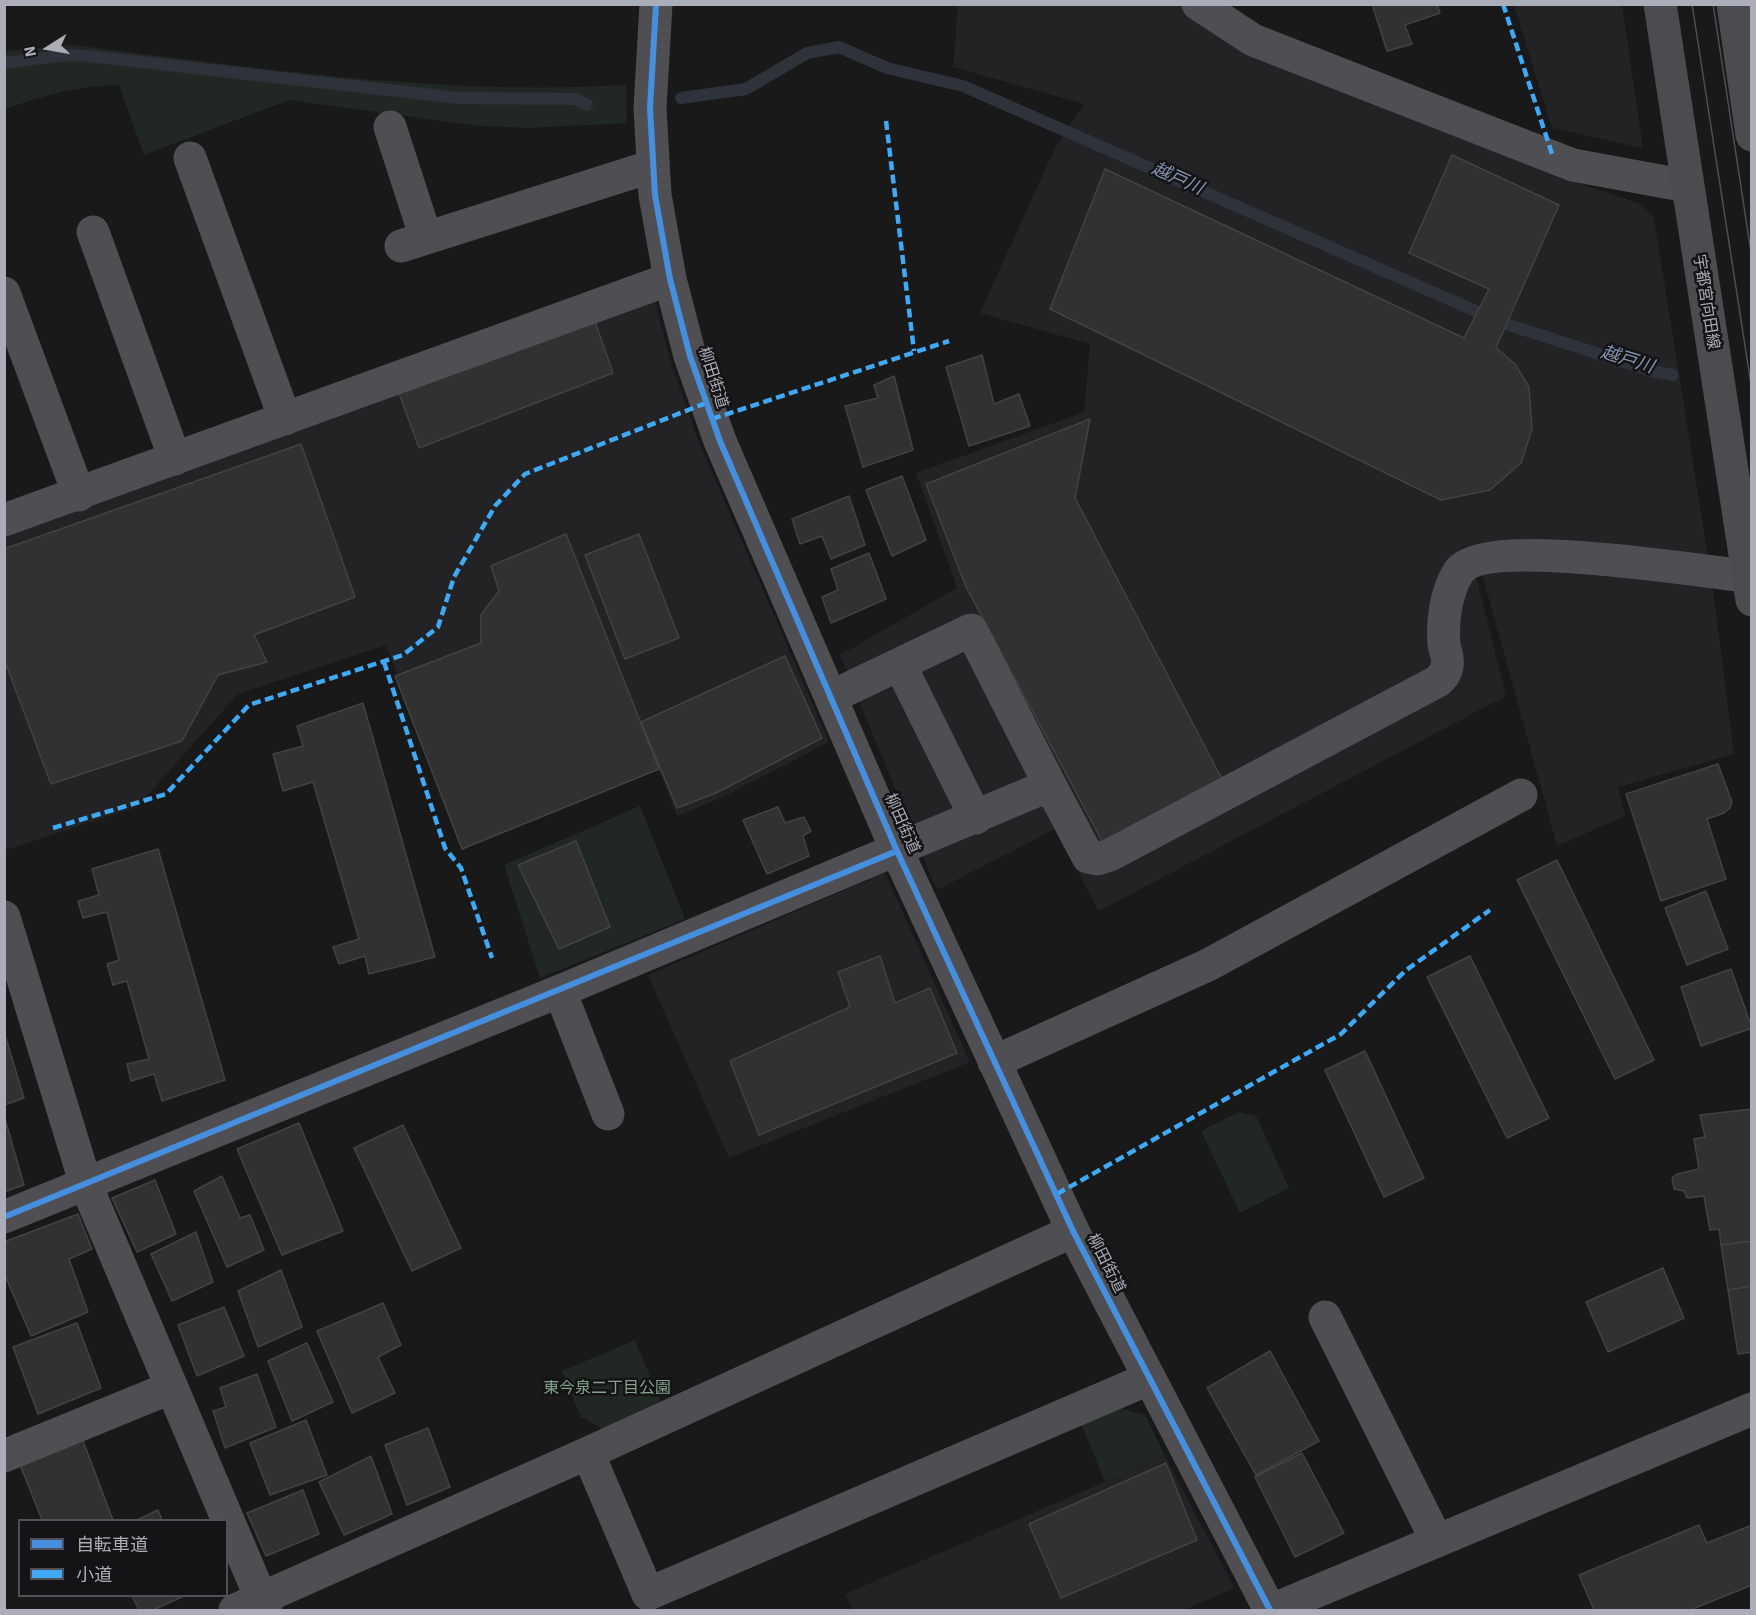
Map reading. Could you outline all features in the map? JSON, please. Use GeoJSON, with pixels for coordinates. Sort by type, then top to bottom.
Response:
{"type":"FeatureCollection","features":[{"type":"Feature","properties":{"kind":"main road","name":"宇都宮向田線"},"geometry":{"type":"LineString","coordinates":[[1660,4],[1750,588]]}},
{"type":"Feature","properties":{"kind":"main road"},"geometry":{"type":"LineString","coordinates":[[1733,4],[1752,135]]}},
{"type":"Feature","properties":{"kind":"street","name":"柳田街道"},"geometry":{"type":"LineString","coordinates":[[656,4],[650,108],[655,195],[670,279],[690,356],[720,441],[897,851],[1073,1231],[1271,1611]]}},
{"type":"Feature","properties":{"kind":"street"},"geometry":{"type":"LineString","coordinates":[[1198,4],[1254,40],[1573,165],[1687,186]]}},
{"type":"Feature","properties":{"kind":"street"},"geometry":{"type":"LineString","coordinates":[[390,127],[414,242],[653,166]]}},
{"type":"Feature","properties":{"kind":"street"},"geometry":{"type":"LineString","coordinates":[[190,158],[285,419]]}},
{"type":"Feature","properties":{"kind":"street"},"geometry":{"type":"LineString","coordinates":[[93,232],[175,459]]}},
{"type":"Feature","properties":{"kind":"street"},"geometry":{"type":"LineString","coordinates":[[4,520],[79,495],[670,279]]}},
{"type":"Feature","properties":{"kind":"street"},"geometry":{"type":"LineString","coordinates":[[4,293],[79,495]]}},
{"type":"Feature","properties":{"kind":"street"},"geometry":{"type":"LineString","coordinates":[[831,698],[971,630],[1088,857],[1097,859],[1428,687],[1445,674],[1448,665],[1444,643],[1447,603],[1456,574],[1464,565],[1493,557],[1558,556],[1620,559],[1750,588]]}},
{"type":"Feature","properties":{"kind":"street"},"geometry":{"type":"LineString","coordinates":[[900,665],[976,818]]}},
{"type":"Feature","properties":{"kind":"street"},"geometry":{"type":"LineString","coordinates":[[4,1217],[560,991],[1050,785]]}},
{"type":"Feature","properties":{"kind":"street"},"geometry":{"type":"LineString","coordinates":[[994,1062],[1208,964],[1521,795]]}},
{"type":"Feature","properties":{"kind":"street"},"geometry":{"type":"LineString","coordinates":[[4,917],[86,1185],[170,1388],[220,1519]]}},
{"type":"Feature","properties":{"kind":"street"},"geometry":{"type":"LineString","coordinates":[[560,991],[608,1114]]}},
{"type":"Feature","properties":{"kind":"street"},"geometry":{"type":"LineString","coordinates":[[228,1539],[254,1607],[1073,1231]]}},
{"type":"Feature","properties":{"kind":"street"},"geometry":{"type":"LineString","coordinates":[[1325,1317],[1437,1540]]}},
{"type":"Feature","properties":{"kind":"street"},"geometry":{"type":"LineString","coordinates":[[588,1453],[648,1594],[1148,1378]]}},
{"type":"Feature","properties":{"kind":"street"},"geometry":{"type":"LineString","coordinates":[[4,1456],[170,1388]]}},
{"type":"Feature","properties":{"kind":"street"},"geometry":{"type":"LineString","coordinates":[[1271,1611],[1752,1409]]}},
{"type":"Feature","properties":{"kind":"shaded area"},"geometry":{"type":"Polygon","coordinates":[[[958,5],[1181,5],[1192,15],[1563,178],[1640,204],[1654,218],[1712,582],[1734,754],[1618,787],[1625,816],[1557,846],[1483,577],[1476,577],[1506,696],[1099,911],[1055,829],[937,890],[840,655],[957,588],[916,473],[1084,412],[1090,344],[980,313],[1054,150],[1084,104],[953,67],[958,5]]]}},
{"type":"Feature","properties":{"kind":"shaded area"},"geometry":{"type":"Polygon","coordinates":[[[1514,5],[1622,5],[1643,148],[1552,128],[1514,5]]]}},
{"type":"Feature","properties":{"kind":"shaded area"},"geometry":{"type":"Polygon","coordinates":[[[652,292],[672,366],[698,440],[829,742],[721,798],[677,816],[659,770],[462,849],[386,645],[238,694],[137,807],[5,850],[5,533],[652,292]]]}},
{"type":"Feature","properties":{"kind":"shaded area"},"geometry":{"type":"Polygon","coordinates":[[[885,873],[970,1062],[729,1158],[648,975],[885,873]]]}},
{"type":"Feature","properties":{"kind":"shaded area"},"geometry":{"type":"Polygon","coordinates":[[[1165,1456],[1233,1585],[1232,1589],[1184,1610],[852,1610],[845,1594],[1165,1456]]]}},
{"type":"Feature","properties":{"kind":"green space"},"geometry":{"type":"Polygon","coordinates":[[[73,45],[280,71],[418,83],[487,87],[626,85],[627,123],[528,128],[479,126],[289,100],[144,155],[119,85],[61,92],[5,109],[5,51],[73,45]]]}},
{"type":"Feature","properties":{"kind":"green space"},"geometry":{"type":"Polygon","coordinates":[[[640,806],[685,919],[540,978],[504,865],[640,806]]]}},
{"type":"Feature","properties":{"kind":"green space"},"geometry":{"type":"Polygon","coordinates":[[[1239,1112],[1256,1116],[1289,1188],[1240,1213],[1201,1131],[1239,1112]]]}},
{"type":"Feature","properties":{"kind":"green space","name":"東今泉二丁目公園"},"geometry":{"type":"Polygon","coordinates":[[[635,1340],[661,1403],[603,1429],[581,1417],[562,1371],[635,1340]]]}},
{"type":"Feature","properties":{"kind":"green space"},"geometry":{"type":"Polygon","coordinates":[[[1116,1407],[1145,1415],[1165,1456],[1105,1482],[1081,1423],[1116,1407]]]}},
{"type":"Feature","properties":{"kind":"building"},"geometry":{"type":"Polygon","coordinates":[[[1372,4],[1437,4],[1440,13],[1405,25],[1412,44],[1387,51],[1372,4]]]}},
{"type":"Feature","properties":{"kind":"building"},"geometry":{"type":"Polygon","coordinates":[[[1452,155],[1559,205],[1496,348],[1515,364],[1529,387],[1532,429],[1521,463],[1490,490],[1441,500],[1050,309],[1105,169],[1464,338],[1489,289],[1409,253],[1452,155]]]}},
{"type":"Feature","properties":{"kind":"building"},"geometry":{"type":"Polygon","coordinates":[[[593,316],[613,373],[419,448],[397,388],[593,316]]]}},
{"type":"Feature","properties":{"kind":"building"},"geometry":{"type":"Polygon","coordinates":[[[982,355],[994,404],[1019,394],[1030,426],[969,446],[946,367],[982,355]]]}},
{"type":"Feature","properties":{"kind":"building"},"geometry":{"type":"Polygon","coordinates":[[[894,376],[913,450],[863,467],[845,406],[878,398],[874,385],[894,376]]]}},
{"type":"Feature","properties":{"kind":"building"},"geometry":{"type":"Polygon","coordinates":[[[1090,419],[1075,498],[1225,785],[1102,841],[966,587],[926,484],[1090,419]]]}},
{"type":"Feature","properties":{"kind":"building"},"geometry":{"type":"Polygon","coordinates":[[[301,444],[355,597],[254,635],[267,662],[218,675],[182,741],[51,784],[4,659],[4,549],[301,444]]]}},
{"type":"Feature","properties":{"kind":"building"},"geometry":{"type":"Polygon","coordinates":[[[902,476],[926,540],[892,556],[866,490],[902,476]]]}},
{"type":"Feature","properties":{"kind":"building"},"geometry":{"type":"Polygon","coordinates":[[[849,496],[865,545],[831,559],[822,536],[800,544],[792,519],[849,496]]]}},
{"type":"Feature","properties":{"kind":"building"},"geometry":{"type":"Polygon","coordinates":[[[566,534],[659,769],[462,849],[395,676],[481,643],[481,615],[499,591],[491,566],[566,534]]]}},
{"type":"Feature","properties":{"kind":"building"},"geometry":{"type":"Polygon","coordinates":[[[639,534],[679,638],[625,659],[585,555],[639,534]]]}},
{"type":"Feature","properties":{"kind":"building"},"geometry":{"type":"Polygon","coordinates":[[[869,553],[886,599],[831,623],[822,597],[838,590],[831,569],[869,553]]]}},
{"type":"Feature","properties":{"kind":"building"},"geometry":{"type":"Polygon","coordinates":[[[785,656],[822,738],[716,793],[677,808],[641,722],[785,656]]]}},
{"type":"Feature","properties":{"kind":"building"},"geometry":{"type":"Polygon","coordinates":[[[363,703],[435,957],[369,974],[365,956],[339,964],[333,947],[359,939],[313,782],[283,791],[273,754],[303,746],[297,726],[363,703]]]}},
{"type":"Feature","properties":{"kind":"building"},"geometry":{"type":"Polygon","coordinates":[[[1718,764],[1732,802],[1730,808],[1724,813],[1707,819],[1726,879],[1661,901],[1626,794],[1718,764]]]}},
{"type":"Feature","properties":{"kind":"building"},"geometry":{"type":"Polygon","coordinates":[[[778,807],[785,823],[804,817],[811,831],[803,836],[809,856],[767,874],[743,820],[778,807]]]}},
{"type":"Feature","properties":{"kind":"building"},"geometry":{"type":"Polygon","coordinates":[[[576,841],[610,927],[559,949],[518,865],[576,841]]]}},
{"type":"Feature","properties":{"kind":"building"},"geometry":{"type":"Polygon","coordinates":[[[158,849],[225,1080],[162,1101],[154,1074],[131,1081],[127,1064],[149,1059],[127,981],[113,985],[107,964],[119,960],[107,912],[83,918],[78,901],[99,895],[92,869],[158,849]]]}},
{"type":"Feature","properties":{"kind":"building"},"geometry":{"type":"Polygon","coordinates":[[[1557,860],[1654,1060],[1615,1079],[1517,880],[1557,860]]]}},
{"type":"Feature","properties":{"kind":"building"},"geometry":{"type":"Polygon","coordinates":[[[1706,891],[1728,949],[1687,965],[1665,908],[1706,891]]]}},
{"type":"Feature","properties":{"kind":"building"},"geometry":{"type":"Polygon","coordinates":[[[880,956],[895,1003],[930,988],[957,1053],[759,1135],[730,1061],[850,1007],[838,972],[880,956]]]}},
{"type":"Feature","properties":{"kind":"building"},"geometry":{"type":"Polygon","coordinates":[[[1470,956],[1549,1118],[1507,1138],[1427,977],[1470,956]]]}},
{"type":"Feature","properties":{"kind":"building"},"geometry":{"type":"Polygon","coordinates":[[[1731,969],[1752,1028],[1701,1046],[1681,987],[1731,969]]]}},
{"type":"Feature","properties":{"kind":"building"},"geometry":{"type":"Polygon","coordinates":[[[4,1032],[24,1098],[4,1105],[4,1032]]]}},
{"type":"Feature","properties":{"kind":"building"},"geometry":{"type":"Polygon","coordinates":[[[1365,1051],[1424,1178],[1384,1197],[1325,1070],[1365,1051]]]}},
{"type":"Feature","properties":{"kind":"building"},"geometry":{"type":"Polygon","coordinates":[[[1752,1109],[1752,1241],[1721,1245],[1719,1229],[1710,1230],[1704,1196],[1687,1198],[1684,1191],[1674,1189],[1672,1178],[1677,1174],[1699,1169],[1694,1139],[1705,1137],[1700,1115],[1752,1109]]]}},
{"type":"Feature","properties":{"kind":"building"},"geometry":{"type":"Polygon","coordinates":[[[4,1119],[24,1185],[4,1192],[4,1119]]]}},
{"type":"Feature","properties":{"kind":"building"},"geometry":{"type":"Polygon","coordinates":[[[299,1123],[343,1231],[282,1255],[237,1149],[299,1123]]]}},
{"type":"Feature","properties":{"kind":"building"},"geometry":{"type":"Polygon","coordinates":[[[403,1125],[461,1248],[412,1271],[354,1148],[403,1125]]]}},
{"type":"Feature","properties":{"kind":"building"},"geometry":{"type":"Polygon","coordinates":[[[222,1176],[240,1218],[250,1215],[264,1250],[227,1267],[194,1191],[222,1176]]]}},
{"type":"Feature","properties":{"kind":"building"},"geometry":{"type":"Polygon","coordinates":[[[155,1180],[176,1234],[137,1252],[112,1198],[155,1180]]]}},
{"type":"Feature","properties":{"kind":"building"},"geometry":{"type":"Polygon","coordinates":[[[78,1214],[92,1249],[69,1259],[88,1312],[31,1336],[4,1273],[4,1242],[78,1214]]]}},
{"type":"Feature","properties":{"kind":"building"},"geometry":{"type":"Polygon","coordinates":[[[196,1232],[213,1282],[172,1301],[151,1254],[196,1232]]]}},
{"type":"Feature","properties":{"kind":"building"},"geometry":{"type":"Polygon","coordinates":[[[1752,1241],[1752,1286],[1728,1290],[1721,1245],[1752,1241]]]}},
{"type":"Feature","properties":{"kind":"building"},"geometry":{"type":"Polygon","coordinates":[[[1663,1268],[1684,1318],[1608,1352],[1586,1302],[1663,1268]]]}},
{"type":"Feature","properties":{"kind":"building"},"geometry":{"type":"Polygon","coordinates":[[[281,1270],[302,1327],[258,1347],[238,1291],[281,1270]]]}},
{"type":"Feature","properties":{"kind":"building"},"geometry":{"type":"Polygon","coordinates":[[[1752,1286],[1752,1352],[1738,1354],[1728,1290],[1752,1286]]]}},
{"type":"Feature","properties":{"kind":"building"},"geometry":{"type":"Polygon","coordinates":[[[383,1303],[401,1345],[378,1357],[395,1393],[352,1413],[317,1331],[383,1303]]]}},
{"type":"Feature","properties":{"kind":"building"},"geometry":{"type":"Polygon","coordinates":[[[224,1307],[244,1356],[197,1376],[178,1325],[224,1307]]]}},
{"type":"Feature","properties":{"kind":"building"},"geometry":{"type":"Polygon","coordinates":[[[77,1323],[101,1388],[38,1414],[13,1347],[77,1323]]]}},
{"type":"Feature","properties":{"kind":"building"},"geometry":{"type":"Polygon","coordinates":[[[307,1343],[333,1402],[292,1421],[268,1361],[307,1343]]]}},
{"type":"Feature","properties":{"kind":"building"},"geometry":{"type":"Polygon","coordinates":[[[1270,1351],[1319,1441],[1256,1475],[1207,1388],[1270,1351]]]}},
{"type":"Feature","properties":{"kind":"building"},"geometry":{"type":"Polygon","coordinates":[[[257,1374],[276,1427],[225,1448],[213,1411],[226,1407],[220,1388],[257,1374]]]}},
{"type":"Feature","properties":{"kind":"building"},"geometry":{"type":"Polygon","coordinates":[[[306,1420],[327,1475],[270,1495],[250,1443],[306,1420]]]}},
{"type":"Feature","properties":{"kind":"building"},"geometry":{"type":"Polygon","coordinates":[[[428,1428],[450,1487],[407,1505],[385,1445],[428,1428]]]}},
{"type":"Feature","properties":{"kind":"building"},"geometry":{"type":"Polygon","coordinates":[[[82,1438],[113,1519],[42,1519],[19,1462],[82,1438]]]}},
{"type":"Feature","properties":{"kind":"building"},"geometry":{"type":"Polygon","coordinates":[[[1302,1453],[1344,1533],[1295,1557],[1255,1477],[1302,1453]]]}},
{"type":"Feature","properties":{"kind":"building"},"geometry":{"type":"Polygon","coordinates":[[[371,1456],[392,1514],[344,1535],[319,1482],[371,1456]]]}},
{"type":"Feature","properties":{"kind":"building"},"geometry":{"type":"Polygon","coordinates":[[[1166,1463],[1197,1540],[1061,1598],[1029,1524],[1166,1463]]]}},
{"type":"Feature","properties":{"kind":"building"},"geometry":{"type":"Polygon","coordinates":[[[303,1490],[319,1534],[266,1556],[247,1513],[303,1490]]]}},
{"type":"Feature","properties":{"kind":"building"},"geometry":{"type":"Polygon","coordinates":[[[158,1510],[162,1519],[139,1519],[158,1510]]]}},
{"type":"Feature","properties":{"kind":"building"},"geometry":{"type":"Polygon","coordinates":[[[1699,1525],[1707,1543],[1752,1525],[1752,1585],[1690,1610],[1594,1610],[1579,1575],[1699,1525]]]}},
{"type":"Feature","properties":{"kind":"building"},"geometry":{"type":"Polygon","coordinates":[[[132,1597],[182,1597],[153,1610],[139,1610],[132,1597]]]}},
{"type":"Feature","properties":{"kind":"waterway","name":"越戸川"},"geometry":{"type":"LineString","coordinates":[[681,98],[746,89],[807,53],[839,47],[887,68],[963,86],[1503,323],[1652,371],[1673,375]]}},
{"type":"Feature","properties":{"kind":"waterway"},"geometry":{"type":"LineString","coordinates":[[4,63],[67,55],[88,56],[459,98],[576,99],[587,105]]}},
{"type":"Feature","properties":{"kind":"tram line"},"geometry":{"type":"LineString","coordinates":[[1692,4],[1752,391]]}},
{"type":"Feature","properties":{"kind":"tram line"},"geometry":{"type":"LineString","coordinates":[[1713,4],[1752,259]]}},
{"type":"Feature","properties":{"kind":"marked path"},"geometry":{"type":"LineString","coordinates":[[1503,4],[1553,157]]}},
{"type":"Feature","properties":{"kind":"marked path"},"geometry":{"type":"LineString","coordinates":[[886,121],[914,351]]}},
{"type":"Feature","properties":{"kind":"marked path"},"geometry":{"type":"LineString","coordinates":[[712,419],[949,341]]}},
{"type":"Feature","properties":{"kind":"marked path"},"geometry":{"type":"LineString","coordinates":[[53,828],[166,794],[249,705],[403,655],[438,627],[454,577],[495,506],[525,474],[706,403]]}},
{"type":"Feature","properties":{"kind":"marked path"},"geometry":{"type":"LineString","coordinates":[[384,662],[445,848],[461,868],[492,958]]}},
{"type":"Feature","properties":{"kind":"marked path"},"geometry":{"type":"LineString","coordinates":[[1057,1194],[1341,1034],[1405,971],[1490,910]]}},
{"type":"Feature","properties":{"kind":"cycle path"},"geometry":{"type":"LineString","coordinates":[[656,4],[650,108],[655,195],[670,279],[690,356],[720,441],[897,851],[1073,1231],[1270,1610]]}},
{"type":"Feature","properties":{"kind":"cycle path"},"geometry":{"type":"LineString","coordinates":[[4,1217],[897,851]]}}]}
